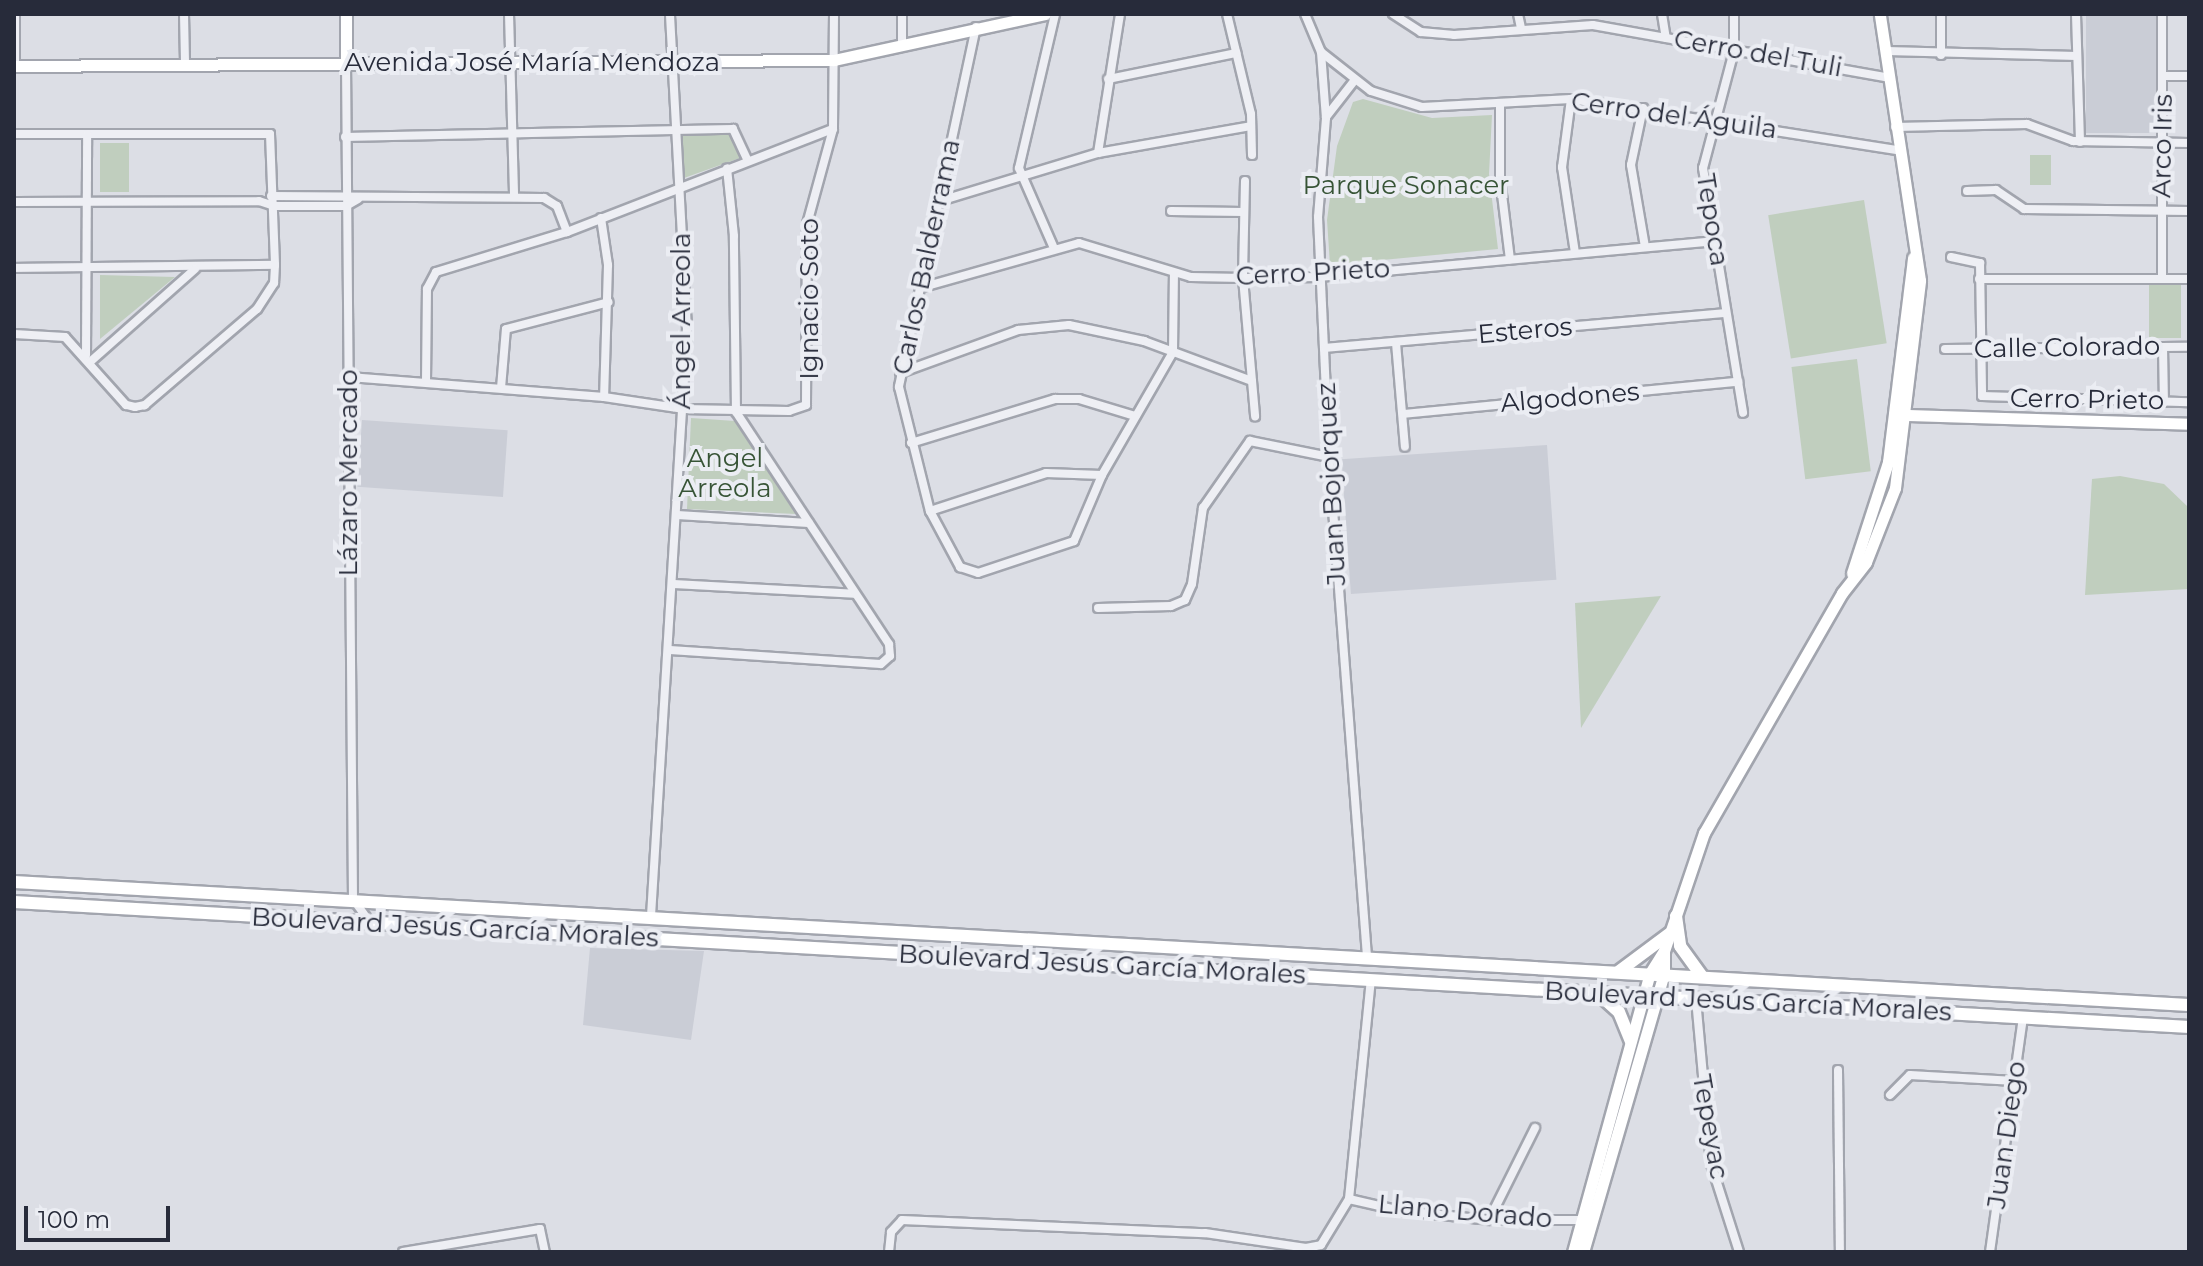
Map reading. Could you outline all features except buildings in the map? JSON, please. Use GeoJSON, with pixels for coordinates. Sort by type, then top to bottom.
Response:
{"type":"FeatureCollection","features":[{"type":"Feature","properties":{"kind":"main road","name":"Lázaro Mercado"},"geometry":{"type":"LineString","coordinates":[[346,14],[346,63]]}},
{"type":"Feature","properties":{"kind":"main road","name":"Avenida José María Mendoza"},"geometry":{"type":"LineString","coordinates":[[15,66],[185,63],[670,64],[834,60],[902,44],[978,20],[1045,14]]}},
{"type":"Feature","properties":{"kind":"main road"},"geometry":{"type":"LineString","coordinates":[[1583,1252],[1643,996],[1650,973],[1664,951],[1714,813],[1847,585],[1866,562],[1884,522],[1908,415],[1920,296],[1880,14]]}},
{"type":"Feature","properties":{"kind":"main road"},"geometry":{"type":"LineString","coordinates":[[1847,585],[1888,462],[1914,255]]}},
{"type":"Feature","properties":{"kind":"main road"},"geometry":{"type":"LineString","coordinates":[[1908,415],[1903,406],[1914,304],[1910,277]]}},
{"type":"Feature","properties":{"kind":"main road"},"geometry":{"type":"LineString","coordinates":[[1867,531],[1885,495],[1900,420],[1908,415],[2189,424]]}},
{"type":"Feature","properties":{"kind":"main road","name":"Boulevard Jesús García Morales"},"geometry":{"type":"LineString","coordinates":[[14,882],[1367,956],[2189,1005]]}},
{"type":"Feature","properties":{"kind":"main road","name":"Boulevard Jesús García Morales"},"geometry":{"type":"LineString","coordinates":[[14,902],[2189,1027]]}},
{"type":"Feature","properties":{"kind":"main road"},"geometry":{"type":"LineString","coordinates":[[1676,916],[1680,946],[1702,976]]}},
{"type":"Feature","properties":{"kind":"main road"},"geometry":{"type":"LineString","coordinates":[[727,944],[730,921]]}},
{"type":"Feature","properties":{"kind":"main road"},"geometry":{"type":"LineString","coordinates":[[1618,972],[1669,934]]}},
{"type":"Feature","properties":{"kind":"main road"},"geometry":{"type":"LineString","coordinates":[[1573,1252],[1658,997],[1664,974],[1664,951]]}},
{"type":"Feature","properties":{"kind":"main road"},"geometry":{"type":"LineString","coordinates":[[1600,995],[1619,1012],[1631,1041]]}},
{"type":"Feature","properties":{"kind":"street"},"geometry":{"type":"LineString","coordinates":[[15,14],[15,66]]}},
{"type":"Feature","properties":{"kind":"street"},"geometry":{"type":"LineString","coordinates":[[184,14],[185,63]]}},
{"type":"Feature","properties":{"kind":"street"},"geometry":{"type":"LineString","coordinates":[[509,14],[514,196]]}},
{"type":"Feature","properties":{"kind":"street","name":"Ángel Arreola"},"geometry":{"type":"LineString","coordinates":[[651,916],[684,409],[687,274],[677,186],[670,14]]}},
{"type":"Feature","properties":{"kind":"street","name":"Ignacio Soto"},"geometry":{"type":"LineString","coordinates":[[736,412],[789,411],[806,405],[810,395],[807,224],[833,129],[834,14]]}},
{"type":"Feature","properties":{"kind":"street"},"geometry":{"type":"LineString","coordinates":[[902,14],[902,44]]}},
{"type":"Feature","properties":{"kind":"street"},"geometry":{"type":"LineString","coordinates":[[1053,246],[1020,175],[1055,14]]}},
{"type":"Feature","properties":{"kind":"street"},"geometry":{"type":"LineString","coordinates":[[1098,153],[1120,14]]}},
{"type":"Feature","properties":{"kind":"street"},"geometry":{"type":"LineString","coordinates":[[1227,14],[1251,126],[1252,155]]}},
{"type":"Feature","properties":{"kind":"street","name":"Juan Bojorquez"},"geometry":{"type":"LineString","coordinates":[[1305,14],[1321,52],[1326,118],[1319,197],[1320,277],[1329,457],[1367,956]]}},
{"type":"Feature","properties":{"kind":"street","name":"Cerro del Tuli"},"geometry":{"type":"LineString","coordinates":[[1393,14],[1421,32],[1454,35],[1593,25],[1890,78]]}},
{"type":"Feature","properties":{"kind":"street"},"geometry":{"type":"LineString","coordinates":[[1518,14],[1521,28]]}},
{"type":"Feature","properties":{"kind":"street"},"geometry":{"type":"LineString","coordinates":[[1592,14],[1593,25]]}},
{"type":"Feature","properties":{"kind":"street"},"geometry":{"type":"LineString","coordinates":[[1662,14],[1666,38]]}},
{"type":"Feature","properties":{"kind":"street","name":"Tepoca"},"geometry":{"type":"LineString","coordinates":[[1734,14],[1734,51],[1718,119],[1703,160],[1743,413]]}},
{"type":"Feature","properties":{"kind":"street"},"geometry":{"type":"LineString","coordinates":[[1941,14],[1941,55]]}},
{"type":"Feature","properties":{"kind":"street"},"geometry":{"type":"LineString","coordinates":[[2076,14],[2080,142]]}},
{"type":"Feature","properties":{"kind":"street","name":"Arco Iris"},"geometry":{"type":"LineString","coordinates":[[2162,14],[2162,278]]}},
{"type":"Feature","properties":{"kind":"street","name":"Carlos Balderrama"},"geometry":{"type":"LineString","coordinates":[[978,20],[900,373],[911,443],[930,511],[951,556],[966,571],[978,573],[1074,541],[1102,475]]}},
{"type":"Feature","properties":{"kind":"street"},"geometry":{"type":"LineString","coordinates":[[1887,51],[1941,55],[2077,56]]}},
{"type":"Feature","properties":{"kind":"street","name":"Cerro del Águila"},"geometry":{"type":"LineString","coordinates":[[1321,52],[1354,81],[1422,107],[1571,99],[1718,119],[1898,150]]}},
{"type":"Feature","properties":{"kind":"street"},"geometry":{"type":"LineString","coordinates":[[1108,79],[1236,53]]}},
{"type":"Feature","properties":{"kind":"street","name":"Lázaro Mercado"},"geometry":{"type":"LineString","coordinates":[[346,63],[353,899]]}},
{"type":"Feature","properties":{"kind":"street"},"geometry":{"type":"LineString","coordinates":[[2164,76],[2189,76]]}},
{"type":"Feature","properties":{"kind":"street"},"geometry":{"type":"LineString","coordinates":[[1326,118],[1354,81]]}},
{"type":"Feature","properties":{"kind":"street"},"geometry":{"type":"LineString","coordinates":[[1571,99],[1562,167],[1575,253]]}},
{"type":"Feature","properties":{"kind":"street"},"geometry":{"type":"LineString","coordinates":[[1500,105],[1500,178],[1510,259]]}},
{"type":"Feature","properties":{"kind":"street"},"geometry":{"type":"LineString","coordinates":[[1643,108],[1631,165],[1645,247]]}},
{"type":"Feature","properties":{"kind":"street"},"geometry":{"type":"LineString","coordinates":[[1895,127],[2036,124],[2080,142],[2189,143]]}},
{"type":"Feature","properties":{"kind":"street"},"geometry":{"type":"LineString","coordinates":[[940,201],[1098,153],[1251,126]]}},
{"type":"Feature","properties":{"kind":"street"},"geometry":{"type":"LineString","coordinates":[[426,382],[427,289],[436,272],[567,232],[677,186],[833,129]]}},
{"type":"Feature","properties":{"kind":"street"},"geometry":{"type":"LineString","coordinates":[[345,137],[737,131],[748,161]]}},
{"type":"Feature","properties":{"kind":"street"},"geometry":{"type":"LineString","coordinates":[[14,134],[266,133],[272,138],[275,265],[274,283],[257,309],[145,405],[126,405],[89,358],[65,337],[14,334]]}},
{"type":"Feature","properties":{"kind":"street"},"geometry":{"type":"LineString","coordinates":[[87,134],[89,358]]}},
{"type":"Feature","properties":{"kind":"street"},"geometry":{"type":"LineString","coordinates":[[670,650],[881,664],[890,656],[889,644],[736,412],[734,236],[727,168]]}},
{"type":"Feature","properties":{"kind":"street"},"geometry":{"type":"LineString","coordinates":[[1245,181],[1243,278],[1255,416]]}},
{"type":"Feature","properties":{"kind":"street"},"geometry":{"type":"LineString","coordinates":[[1967,191],[1996,190],[2024,209],[2189,211]]}},
{"type":"Feature","properties":{"kind":"street"},"geometry":{"type":"LineString","coordinates":[[259,201],[274,195],[346,193],[358,199],[514,196],[552,200],[567,232]]}},
{"type":"Feature","properties":{"kind":"street"},"geometry":{"type":"LineString","coordinates":[[14,202],[259,201],[274,206],[346,206],[358,199]]}},
{"type":"Feature","properties":{"kind":"street"},"geometry":{"type":"LineString","coordinates":[[1171,211],[1243,212]]}},
{"type":"Feature","properties":{"kind":"street"},"geometry":{"type":"LineString","coordinates":[[601,218],[609,302],[604,397]]}},
{"type":"Feature","properties":{"kind":"street","name":"Cerro Prieto"},"geometry":{"type":"LineString","coordinates":[[920,288],[1053,246],[1100,247],[1174,273],[1243,278],[1320,277],[1715,241]]}},
{"type":"Feature","properties":{"kind":"street"},"geometry":{"type":"LineString","coordinates":[[1951,257],[1978,261],[1980,348]]}},
{"type":"Feature","properties":{"kind":"street"},"geometry":{"type":"LineString","coordinates":[[14,268],[195,269],[275,265]]}},
{"type":"Feature","properties":{"kind":"street"},"geometry":{"type":"LineString","coordinates":[[89,358],[195,269]]}},
{"type":"Feature","properties":{"kind":"street"},"geometry":{"type":"LineString","coordinates":[[930,511],[1046,473],[1102,475],[1173,352],[1174,273]]}},
{"type":"Feature","properties":{"kind":"street"},"geometry":{"type":"LineString","coordinates":[[1979,279],[2189,279]]}},
{"type":"Feature","properties":{"kind":"street"},"geometry":{"type":"LineString","coordinates":[[501,388],[506,329],[609,302]]}},
{"type":"Feature","properties":{"kind":"street","name":"Esteros"},"geometry":{"type":"LineString","coordinates":[[1325,348],[1725,313]]}},
{"type":"Feature","properties":{"kind":"street"},"geometry":{"type":"LineString","coordinates":[[900,373],[1045,325],[1103,330],[1252,381]]}},
{"type":"Feature","properties":{"kind":"street"},"geometry":{"type":"LineString","coordinates":[[1396,343],[1405,447]]}},
{"type":"Feature","properties":{"kind":"street"},"geometry":{"type":"LineString","coordinates":[[2163,347],[2164,402]]}},
{"type":"Feature","properties":{"kind":"street","name":"Calle Colorado"},"geometry":{"type":"LineString","coordinates":[[1945,349],[2189,347]]}},
{"type":"Feature","properties":{"kind":"street","name":"Cerro Prieto"},"geometry":{"type":"LineString","coordinates":[[1980,348],[1985,398],[2189,402]]}},
{"type":"Feature","properties":{"kind":"street"},"geometry":{"type":"LineString","coordinates":[[349,377],[604,397],[684,409],[736,412]]}},
{"type":"Feature","properties":{"kind":"street","name":"Algodones"},"geometry":{"type":"LineString","coordinates":[[1403,414],[1738,382]]}},
{"type":"Feature","properties":{"kind":"street"},"geometry":{"type":"LineString","coordinates":[[911,443],[1055,399],[1090,401],[1135,416]]}},
{"type":"Feature","properties":{"kind":"street"},"geometry":{"type":"LineString","coordinates":[[1098,608],[1171,606],[1185,600],[1192,584],[1203,508],[1250,441],[1329,457]]}},
{"type":"Feature","properties":{"kind":"street"},"geometry":{"type":"LineString","coordinates":[[677,515],[809,523]]}},
{"type":"Feature","properties":{"kind":"street"},"geometry":{"type":"LineString","coordinates":[[673,584],[855,594]]}},
{"type":"Feature","properties":{"kind":"street"},"geometry":{"type":"LineString","coordinates":[[353,899],[360,914],[374,922]]}},
{"type":"Feature","properties":{"kind":"street"},"geometry":{"type":"LineString","coordinates":[[889,1252],[891,1232],[902,1220],[1205,1233],[1315,1248],[1330,1236],[1349,1199],[1371,980]]}},
{"type":"Feature","properties":{"kind":"street","name":"Tepeyac"},"geometry":{"type":"LineString","coordinates":[[1696,999],[1711,1164],[1739,1252]]}},
{"type":"Feature","properties":{"kind":"street","name":"Juan Diego"},"geometry":{"type":"LineString","coordinates":[[1990,1252],[2023,1018]]}},
{"type":"Feature","properties":{"kind":"street"},"geometry":{"type":"LineString","coordinates":[[1838,1070],[1840,1252]]}},
{"type":"Feature","properties":{"kind":"street"},"geometry":{"type":"LineString","coordinates":[[1890,1095],[1910,1075],[2015,1081]]}},
{"type":"Feature","properties":{"kind":"street"},"geometry":{"type":"LineString","coordinates":[[1489,1220],[1535,1128]]}},
{"type":"Feature","properties":{"kind":"street","name":"Llano Dorado"},"geometry":{"type":"LineString","coordinates":[[1349,1199],[1387,1209],[1489,1220],[1582,1220]]}},
{"type":"Feature","properties":{"kind":"street"},"geometry":{"type":"LineString","coordinates":[[403,1252],[540,1229],[545,1252]]}},
{"type":"Feature","properties":{"kind":"shaded area"},"geometry":{"type":"Polygon","coordinates":[[[2086,14],[2156,14],[2156,133],[2086,133],[2086,14]]]}},
{"type":"Feature","properties":{"kind":"shaded area"},"geometry":{"type":"Polygon","coordinates":[[[362,420],[508,430],[503,497],[357,487],[362,420]]]}},
{"type":"Feature","properties":{"kind":"shaded area"},"geometry":{"type":"Polygon","coordinates":[[[1547,445],[1556,580],[1351,594],[1342,459],[1547,445]]]}},
{"type":"Feature","properties":{"kind":"shaded area"},"geometry":{"type":"Polygon","coordinates":[[[590,948],[704,951],[691,1040],[583,1025],[590,948]]]}},
{"type":"Feature","properties":{"kind":"green space","name":"Parque Sonacer"},"geometry":{"type":"Polygon","coordinates":[[[1363,99],[1432,118],[1492,115],[1489,174],[1498,249],[1330,265],[1327,220],[1337,146],[1353,102],[1363,99]]]}},
{"type":"Feature","properties":{"kind":"green space"},"geometry":{"type":"Polygon","coordinates":[[[733,132],[740,158],[684,178],[680,134],[733,132]]]}},
{"type":"Feature","properties":{"kind":"green space"},"geometry":{"type":"Polygon","coordinates":[[[100,143],[129,143],[129,192],[100,192],[100,143]]]}},
{"type":"Feature","properties":{"kind":"green space"},"geometry":{"type":"Polygon","coordinates":[[[2030,155],[2051,155],[2051,185],[2030,185],[2030,155]]]}},
{"type":"Feature","properties":{"kind":"green space"},"geometry":{"type":"Polygon","coordinates":[[[1864,200],[1887,343],[1791,358],[1768,215],[1864,200]]]}},
{"type":"Feature","properties":{"kind":"green space"},"geometry":{"type":"Polygon","coordinates":[[[100,275],[175,277],[100,339],[100,275]]]}},
{"type":"Feature","properties":{"kind":"green space"},"geometry":{"type":"Polygon","coordinates":[[[2149,283],[2181,283],[2181,338],[2149,338],[2149,283]]]}},
{"type":"Feature","properties":{"kind":"green space"},"geometry":{"type":"Polygon","coordinates":[[[1857,359],[1871,471],[1805,479],[1791,367],[1857,359]]]}},
{"type":"Feature","properties":{"kind":"green space","name":"Angel Arreola"},"geometry":{"type":"Polygon","coordinates":[[[691,418],[735,421],[796,514],[687,509],[691,418]]]}},
{"type":"Feature","properties":{"kind":"green space"},"geometry":{"type":"Polygon","coordinates":[[[2120,476],[2164,484],[2187,506],[2189,589],[2085,595],[2092,479],[2120,476]]]}},
{"type":"Feature","properties":{"kind":"green space"},"geometry":{"type":"Polygon","coordinates":[[[1661,596],[1581,728],[1575,603],[1661,596]]]}}]}
